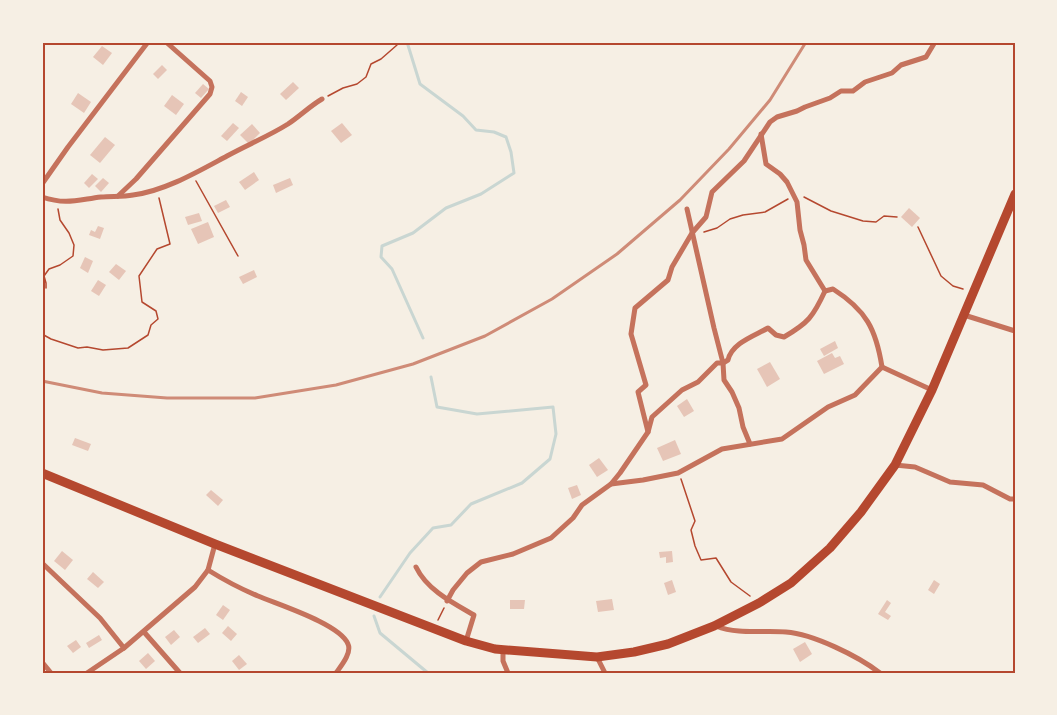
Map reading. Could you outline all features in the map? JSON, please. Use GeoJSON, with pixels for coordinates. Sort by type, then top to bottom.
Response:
{"type":"FeatureCollection","features":[{"type":"Feature","properties":{"kind":"highway"},"geometry":{"type":"LineString","coordinates":[[42,473],[215,544],[466,642],[503,650],[597,657],[668,644],[714,626],[759,603],[790,583],[830,548],[861,512],[895,465],[932,390],[1015,194]]}},
{"type":"Feature","properties":{"kind":"street"},"geometry":{"type":"LineString","coordinates":[[42,184],[148,42]]}},
{"type":"Feature","properties":{"kind":"street"},"geometry":{"type":"LineString","coordinates":[[118,196],[136,179],[210,94],[212,87],[210,81],[166,42]]}},
{"type":"Feature","properties":{"kind":"street"},"geometry":{"type":"LineString","coordinates":[[648,432],[638,392],[646,385],[631,334],[635,308],[668,280],[672,267],[692,233],[706,217],[712,192],[744,161],[770,122],[777,117],[830,98],[841,91],[853,90],[865,82],[892,73],[901,66],[926,57],[935,42]]}},
{"type":"Feature","properties":{"kind":"street"},"geometry":{"type":"LineString","coordinates":[[42,197],[57,202],[74,201],[134,195],[157,189],[192,175],[288,124],[321,99]]}},
{"type":"Feature","properties":{"kind":"street"},"geometry":{"type":"LineString","coordinates":[[761,134],[766,164],[787,182],[797,202],[806,260],[825,291]]}},
{"type":"Feature","properties":{"kind":"street"},"geometry":{"type":"LineString","coordinates":[[687,209],[723,363],[724,380],[739,408],[750,444]]}},
{"type":"Feature","properties":{"kind":"street"},"geometry":{"type":"LineString","coordinates":[[825,291],[833,289],[847,298],[863,315],[874,330],[882,367]]}},
{"type":"Feature","properties":{"kind":"street"},"geometry":{"type":"LineString","coordinates":[[447,600],[467,573],[481,562],[513,554],[551,538],[573,518],[582,505],[612,484],[648,432],[652,417],[682,390],[698,382],[717,363],[728,360],[733,347],[768,328],[776,335],[784,337],[803,326],[817,309],[825,291]]}},
{"type":"Feature","properties":{"kind":"street"},"geometry":{"type":"LineString","coordinates":[[964,315],[1015,331]]}},
{"type":"Feature","properties":{"kind":"street"},"geometry":{"type":"LineString","coordinates":[[882,367],[932,390]]}},
{"type":"Feature","properties":{"kind":"street"},"geometry":{"type":"LineString","coordinates":[[612,484],[678,473],[722,449],[782,439],[828,407],[855,395],[882,367]]}},
{"type":"Feature","properties":{"kind":"street"},"geometry":{"type":"LineString","coordinates":[[895,465],[915,467],[950,482],[982,485],[1015,500]]}},
{"type":"Feature","properties":{"kind":"street"},"geometry":{"type":"LineString","coordinates":[[87,673],[96,670],[124,648],[195,587],[208,570],[215,544]]}},
{"type":"Feature","properties":{"kind":"street"},"geometry":{"type":"LineString","coordinates":[[42,563],[100,618],[124,648]]}},
{"type":"Feature","properties":{"kind":"street"},"geometry":{"type":"LineString","coordinates":[[416,567],[421,576],[447,600],[474,615],[466,642]]}},
{"type":"Feature","properties":{"kind":"street"},"geometry":{"type":"LineString","coordinates":[[208,570],[256,595],[311,617],[345,639],[350,646],[349,651],[336,673]]}},
{"type":"Feature","properties":{"kind":"street"},"geometry":{"type":"LineString","coordinates":[[714,626],[741,632],[801,633],[838,649],[880,673]]}},
{"type":"Feature","properties":{"kind":"street"},"geometry":{"type":"LineString","coordinates":[[144,632],[180,673]]}},
{"type":"Feature","properties":{"kind":"street"},"geometry":{"type":"LineString","coordinates":[[503,650],[503,661],[508,673]]}},
{"type":"Feature","properties":{"kind":"street"},"geometry":{"type":"LineString","coordinates":[[597,657],[605,673]]}},
{"type":"Feature","properties":{"kind":"street"},"geometry":{"type":"LineString","coordinates":[[42,662],[51,673]]}},
{"type":"Feature","properties":{"kind":"path"},"geometry":{"type":"LineString","coordinates":[[321,99],[357,84],[366,77],[371,64],[381,59],[397,45]]}},
{"type":"Feature","properties":{"kind":"path"},"geometry":{"type":"LineString","coordinates":[[192,175],[238,256]]}},
{"type":"Feature","properties":{"kind":"path"},"geometry":{"type":"LineString","coordinates":[[42,334],[78,348],[87,346],[103,350],[128,348],[148,335],[151,325],[158,319],[156,311],[142,302],[139,276],[157,249],[170,244],[157,189]]}},
{"type":"Feature","properties":{"kind":"path"},"geometry":{"type":"LineString","coordinates":[[46,288],[44,276],[49,269],[73,256],[74,244],[60,220],[57,202]]}},
{"type":"Feature","properties":{"kind":"path"},"geometry":{"type":"LineString","coordinates":[[918,227],[941,276],[953,286],[973,292]]}},
{"type":"Feature","properties":{"kind":"path"},"geometry":{"type":"LineString","coordinates":[[678,473],[695,521],[691,530],[701,560],[716,558],[731,582],[759,603]]}},
{"type":"Feature","properties":{"kind":"path"},"geometry":{"type":"LineString","coordinates":[[434,629],[447,600]]}},
{"type":"Feature","properties":{"kind":"building"},"geometry":{"type":"Polygon","coordinates":[[[102,46],[112,53],[103,65],[93,57],[102,46]]]}},
{"type":"Feature","properties":{"kind":"building"},"geometry":{"type":"Polygon","coordinates":[[[162,65],[167,70],[158,79],[153,74],[162,65]]]}},
{"type":"Feature","properties":{"kind":"building"},"geometry":{"type":"Polygon","coordinates":[[[293,82],[299,88],[286,100],[280,94],[293,82]]]}},
{"type":"Feature","properties":{"kind":"building"},"geometry":{"type":"Polygon","coordinates":[[[203,84],[209,89],[201,98],[195,93],[203,84]]]}},
{"type":"Feature","properties":{"kind":"building"},"geometry":{"type":"Polygon","coordinates":[[[241,92],[248,97],[242,106],[235,101],[241,92]]]}},
{"type":"Feature","properties":{"kind":"building"},"geometry":{"type":"Polygon","coordinates":[[[78,93],[91,102],[84,113],[71,104],[78,93]]]}},
{"type":"Feature","properties":{"kind":"building"},"geometry":{"type":"Polygon","coordinates":[[[172,95],[184,104],[176,115],[164,106],[172,95]]]}},
{"type":"Feature","properties":{"kind":"building"},"geometry":{"type":"Polygon","coordinates":[[[233,123],[239,128],[227,141],[221,136],[233,123]]]}},
{"type":"Feature","properties":{"kind":"building"},"geometry":{"type":"Polygon","coordinates":[[[342,123],[352,135],[341,143],[331,131],[342,123]]]}},
{"type":"Feature","properties":{"kind":"building"},"geometry":{"type":"Polygon","coordinates":[[[252,124],[260,133],[249,144],[240,135],[252,124]]]}},
{"type":"Feature","properties":{"kind":"building"},"geometry":{"type":"Polygon","coordinates":[[[105,137],[115,145],[100,163],[90,155],[105,137]]]}},
{"type":"Feature","properties":{"kind":"building"},"geometry":{"type":"Polygon","coordinates":[[[254,172],[259,180],[245,190],[239,182],[254,172]]]}},
{"type":"Feature","properties":{"kind":"building"},"geometry":{"type":"Polygon","coordinates":[[[92,174],[98,179],[89,188],[84,183],[92,174]]]}},
{"type":"Feature","properties":{"kind":"building"},"geometry":{"type":"Polygon","coordinates":[[[103,178],[109,183],[101,192],[95,186],[103,178]]]}},
{"type":"Feature","properties":{"kind":"building"},"geometry":{"type":"Polygon","coordinates":[[[290,178],[293,185],[276,193],[273,185],[290,178]]]}},
{"type":"Feature","properties":{"kind":"building"},"geometry":{"type":"Polygon","coordinates":[[[226,200],[230,207],[218,213],[214,206],[226,200]]]}},
{"type":"Feature","properties":{"kind":"building"},"geometry":{"type":"Polygon","coordinates":[[[909,208],[920,218],[912,227],[901,217],[909,208]]]}},
{"type":"Feature","properties":{"kind":"building"},"geometry":{"type":"Polygon","coordinates":[[[199,213],[202,221],[188,225],[185,217],[199,213]]]}},
{"type":"Feature","properties":{"kind":"building"},"geometry":{"type":"Polygon","coordinates":[[[208,222],[214,237],[198,244],[191,229],[208,222]]]}},
{"type":"Feature","properties":{"kind":"building"},"geometry":{"type":"Polygon","coordinates":[[[98,226],[104,228],[100,239],[89,235],[91,230],[95,232],[98,226]]]}},
{"type":"Feature","properties":{"kind":"building"},"geometry":{"type":"Polygon","coordinates":[[[85,257],[93,261],[88,273],[80,268],[85,257]]]}},
{"type":"Feature","properties":{"kind":"building"},"geometry":{"type":"Polygon","coordinates":[[[116,264],[126,271],[119,280],[109,272],[116,264]]]}},
{"type":"Feature","properties":{"kind":"building"},"geometry":{"type":"Polygon","coordinates":[[[254,270],[257,277],[243,284],[239,277],[254,270]]]}},
{"type":"Feature","properties":{"kind":"building"},"geometry":{"type":"Polygon","coordinates":[[[98,280],[106,285],[99,296],[91,291],[98,280]]]}},
{"type":"Feature","properties":{"kind":"building"},"geometry":{"type":"Polygon","coordinates":[[[835,341],[838,348],[824,356],[820,349],[835,341]]]}},
{"type":"Feature","properties":{"kind":"building"},"geometry":{"type":"Polygon","coordinates":[[[832,353],[835,358],[840,356],[844,364],[824,374],[817,361],[832,353]]]}},
{"type":"Feature","properties":{"kind":"building"},"geometry":{"type":"Polygon","coordinates":[[[770,362],[780,379],[767,387],[757,369],[770,362]]]}},
{"type":"Feature","properties":{"kind":"building"},"geometry":{"type":"Polygon","coordinates":[[[687,399],[694,411],[684,417],[677,406],[687,399]]]}},
{"type":"Feature","properties":{"kind":"building"},"geometry":{"type":"Polygon","coordinates":[[[75,438],[91,444],[88,451],[72,445],[75,438]]]}},
{"type":"Feature","properties":{"kind":"building"},"geometry":{"type":"Polygon","coordinates":[[[675,440],[681,454],[663,461],[657,448],[675,440]]]}},
{"type":"Feature","properties":{"kind":"building"},"geometry":{"type":"Polygon","coordinates":[[[599,458],[608,470],[597,477],[589,465],[599,458]]]}},
{"type":"Feature","properties":{"kind":"building"},"geometry":{"type":"Polygon","coordinates":[[[577,485],[581,495],[572,499],[568,488],[577,485]]]}},
{"type":"Feature","properties":{"kind":"building"},"geometry":{"type":"Polygon","coordinates":[[[211,490],[223,500],[218,506],[206,495],[211,490]]]}},
{"type":"Feature","properties":{"kind":"building"},"geometry":{"type":"Polygon","coordinates":[[[62,551],[73,560],[65,570],[54,561],[62,551]]]}},
{"type":"Feature","properties":{"kind":"building"},"geometry":{"type":"Polygon","coordinates":[[[672,551],[673,562],[666,563],[666,557],[660,558],[659,552],[672,551]]]}},
{"type":"Feature","properties":{"kind":"building"},"geometry":{"type":"Polygon","coordinates":[[[93,572],[104,582],[98,588],[87,579],[93,572]]]}},
{"type":"Feature","properties":{"kind":"building"},"geometry":{"type":"Polygon","coordinates":[[[672,580],[676,592],[668,595],[664,583],[672,580]]]}},
{"type":"Feature","properties":{"kind":"building"},"geometry":{"type":"Polygon","coordinates":[[[934,580],[940,584],[934,594],[928,590],[934,580]]]}},
{"type":"Feature","properties":{"kind":"building"},"geometry":{"type":"Polygon","coordinates":[[[612,599],[614,610],[598,612],[596,601],[612,599]]]}},
{"type":"Feature","properties":{"kind":"building"},"geometry":{"type":"Polygon","coordinates":[[[510,600],[525,600],[524,609],[510,609],[510,600]]]}},
{"type":"Feature","properties":{"kind":"building"},"geometry":{"type":"Polygon","coordinates":[[[887,600],[891,603],[885,612],[891,616],[888,620],[878,614],[887,600]]]}},
{"type":"Feature","properties":{"kind":"building"},"geometry":{"type":"Polygon","coordinates":[[[223,605],[230,610],[223,620],[216,615],[223,605]]]}},
{"type":"Feature","properties":{"kind":"building"},"geometry":{"type":"Polygon","coordinates":[[[228,626],[237,634],[231,641],[222,633],[228,626]]]}},
{"type":"Feature","properties":{"kind":"building"},"geometry":{"type":"Polygon","coordinates":[[[205,628],[210,634],[198,643],[193,637],[205,628]]]}},
{"type":"Feature","properties":{"kind":"building"},"geometry":{"type":"Polygon","coordinates":[[[174,630],[180,637],[171,645],[165,637],[174,630]]]}},
{"type":"Feature","properties":{"kind":"building"},"geometry":{"type":"Polygon","coordinates":[[[99,635],[102,640],[89,648],[86,643],[99,635]]]}},
{"type":"Feature","properties":{"kind":"building"},"geometry":{"type":"Polygon","coordinates":[[[76,640],[81,647],[73,653],[67,646],[76,640]]]}},
{"type":"Feature","properties":{"kind":"building"},"geometry":{"type":"Polygon","coordinates":[[[805,642],[812,654],[800,662],[793,649],[805,642]]]}},
{"type":"Feature","properties":{"kind":"building"},"geometry":{"type":"Polygon","coordinates":[[[148,653],[155,661],[146,669],[139,661],[148,653]]]}},
{"type":"Feature","properties":{"kind":"building"},"geometry":{"type":"Polygon","coordinates":[[[239,655],[247,664],[239,670],[232,661],[239,655]]]}},
{"type":"Feature","properties":{"kind":"waterway"},"geometry":{"type":"LineString","coordinates":[[407,42],[420,84],[463,116],[476,130],[494,132],[506,137],[514,173],[481,194],[446,208],[413,233],[382,246],[381,257],[392,269],[423,338]]}},
{"type":"Feature","properties":{"kind":"waterway"},"geometry":{"type":"LineString","coordinates":[[380,597],[410,553],[433,528],[451,525],[471,504],[522,483],[550,459],[556,434],[553,407],[477,414],[437,407],[431,377]]}},
{"type":"Feature","properties":{"kind":"waterway"},"geometry":{"type":"LineString","coordinates":[[374,616],[380,633],[428,673]]}},
{"type":"Feature","properties":{"kind":"railway"},"geometry":{"type":"LineString","coordinates":[[42,381],[102,393],[167,398],[255,398],[336,385],[413,364],[485,336],[552,299],[617,254],[680,200],[729,149],[770,100],[806,42]]}}]}
